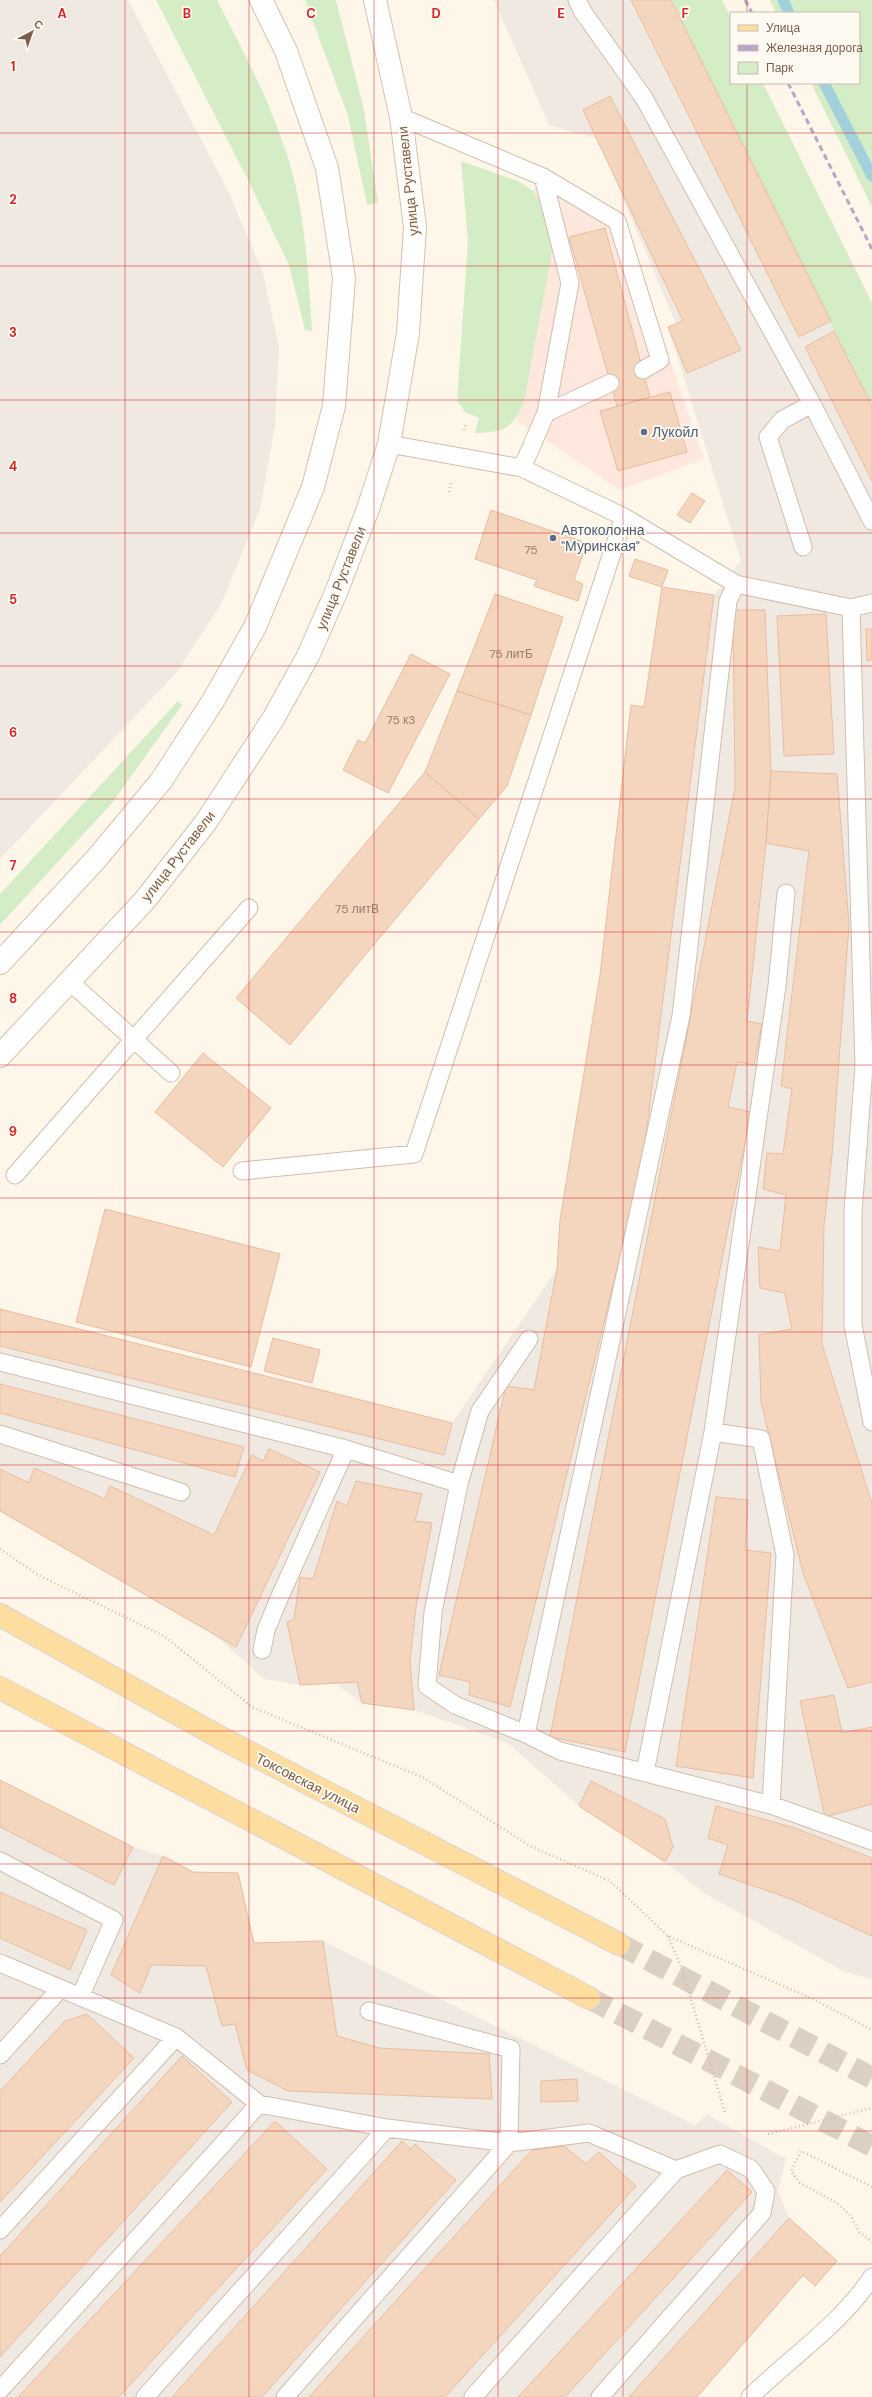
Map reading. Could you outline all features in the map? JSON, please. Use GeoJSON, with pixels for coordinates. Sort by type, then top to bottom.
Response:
{"type":"FeatureCollection","features":[{"type":"Feature","properties":{"kind":"main road"},"geometry":{"type":"LineString","coordinates":[[0,963],[112,841],[161,781],[205,715],[255,627],[313,487],[334,406],[344,278],[327,168],[286,51],[261,0]]}},
{"type":"Feature","properties":{"kind":"main road","name":"улица Руставели"},"geometry":{"type":"LineString","coordinates":[[0,1056],[159,882],[206,822],[273,719],[308,656],[337,590],[368,509],[388,444],[408,333],[414,227],[401,117],[375,0]]}},
{"type":"Feature","properties":{"kind":"main road","name":"Токсовская улица"},"geometry":{"type":"LineString","coordinates":[[0,1615],[223,1739],[618,1944]]}},
{"type":"Feature","properties":{"kind":"main road"},"geometry":{"type":"LineString","coordinates":[[0,1688],[589,1998]]}},
{"type":"Feature","properties":{"kind":"lane"},"geometry":{"type":"LineString","coordinates":[[577,0],[583,12],[644,98],[812,404],[872,521]]}},
{"type":"Feature","properties":{"kind":"lane"},"geometry":{"type":"LineString","coordinates":[[401,117],[543,177],[617,221],[660,360],[643,370]]}},
{"type":"Feature","properties":{"kind":"lane"},"geometry":{"type":"LineString","coordinates":[[522,468],[546,413],[570,283],[543,177]]}},
{"type":"Feature","properties":{"kind":"lane"},"geometry":{"type":"LineString","coordinates":[[546,413],[610,383]]}},
{"type":"Feature","properties":{"kind":"lane"},"geometry":{"type":"LineString","coordinates":[[803,547],[768,437],[782,420],[812,404]]}},
{"type":"Feature","properties":{"kind":"lane"},"geometry":{"type":"LineString","coordinates":[[388,444],[522,468],[624,517],[736,584],[851,608],[872,603]]}},
{"type":"Feature","properties":{"kind":"lane"},"geometry":{"type":"LineString","coordinates":[[242,1171],[414,1154],[624,517]]}},
{"type":"Feature","properties":{"kind":"lane"},"geometry":{"type":"LineString","coordinates":[[526,1734],[681,1016],[728,601],[736,584]]}},
{"type":"Feature","properties":{"kind":"lane"},"geometry":{"type":"LineString","coordinates":[[851,608],[864,1066],[853,1212],[853,1326],[872,1422]]}},
{"type":"Feature","properties":{"kind":"lane"},"geometry":{"type":"LineString","coordinates":[[645,1772],[713,1432],[777,986],[786,893]]}},
{"type":"Feature","properties":{"kind":"lane"},"geometry":{"type":"LineString","coordinates":[[15,1175],[135,1040],[249,908]]}},
{"type":"Feature","properties":{"kind":"lane"},"geometry":{"type":"LineString","coordinates":[[69,981],[171,1073]]}},
{"type":"Feature","properties":{"kind":"lane"},"geometry":{"type":"LineString","coordinates":[[529,1339],[480,1411],[459,1484],[433,1612],[427,1686],[455,1705],[526,1734],[560,1751],[771,1806],[872,1841]]}},
{"type":"Feature","properties":{"kind":"lane"},"geometry":{"type":"LineString","coordinates":[[0,1362],[346,1449],[459,1484]]}},
{"type":"Feature","properties":{"kind":"lane"},"geometry":{"type":"LineString","coordinates":[[713,1432],[761,1439],[785,1555],[771,1806]]}},
{"type":"Feature","properties":{"kind":"lane"},"geometry":{"type":"LineString","coordinates":[[0,1434],[182,1492]]}},
{"type":"Feature","properties":{"kind":"lane"},"geometry":{"type":"LineString","coordinates":[[262,1650],[266,1630],[278,1600],[346,1449]]}},
{"type":"Feature","properties":{"kind":"lane"},"geometry":{"type":"LineString","coordinates":[[0,1861],[114,1920],[80,1997]]}},
{"type":"Feature","properties":{"kind":"lane"},"geometry":{"type":"LineString","coordinates":[[0,1963],[176,2037],[259,2104],[387,2128],[509,2143],[589,2133],[676,2170]]}},
{"type":"Feature","properties":{"kind":"lane"},"geometry":{"type":"LineString","coordinates":[[0,2056],[60,1989]]}},
{"type":"Feature","properties":{"kind":"lane"},"geometry":{"type":"LineString","coordinates":[[285,2397],[509,2143],[511,2049],[369,2011]]}},
{"type":"Feature","properties":{"kind":"lane"},"geometry":{"type":"LineString","coordinates":[[0,2230],[176,2037]]}},
{"type":"Feature","properties":{"kind":"lane"},"geometry":{"type":"LineString","coordinates":[[0,2390],[259,2104]]}},
{"type":"Feature","properties":{"kind":"lane"},"geometry":{"type":"LineString","coordinates":[[145,2397],[387,2128]]}},
{"type":"Feature","properties":{"kind":"lane"},"geometry":{"type":"LineString","coordinates":[[473,2397],[676,2170],[720,2154],[751,2169],[766,2191],[762,2213],[600,2397]]}},
{"type":"Feature","properties":{"kind":"lane"},"geometry":{"type":"LineString","coordinates":[[750,2397],[804,2350],[858,2299],[872,2277]]}},
{"type":"Feature","properties":{"kind":"path"},"geometry":{"type":"LineString","coordinates":[[0,1549],[38,1575],[164,1636],[252,1707],[424,1778],[530,1846],[610,1881],[668,1936],[813,1999],[872,2030]]}},
{"type":"Feature","properties":{"kind":"path"},"geometry":{"type":"LineString","coordinates":[[668,1936],[682,1969],[725,2113]]}},
{"type":"Feature","properties":{"kind":"path"},"geometry":{"type":"LineString","coordinates":[[768,2134],[872,2108]]}},
{"type":"Feature","properties":{"kind":"path"},"geometry":{"type":"LineString","coordinates":[[872,2187],[801,2151],[791,2171],[800,2183],[837,2203],[851,2216],[859,2232],[872,2242]]}},
{"type":"Feature","properties":{"kind":"shaded area"},"geometry":{"type":"Polygon","coordinates":[[[0,0],[128,0],[229,193],[263,273],[279,347],[275,425],[260,509],[221,604],[176,673],[0,859],[0,0]]]}},
{"type":"Feature","properties":{"kind":"shaded area"},"geometry":{"type":"Polygon","coordinates":[[[494,0],[671,0],[872,406],[872,1979],[845,1972],[704,1893],[665,1862],[579,1806],[508,1743],[414,1710],[362,1703],[335,1683],[300,1685],[264,1679],[216,1636],[0,1511],[0,1309],[452,1423],[557,1269],[600,975],[631,705],[644,707],[662,587],[714,595],[741,561],[668,327],[676,324],[598,139],[549,125],[494,0]]]}},
{"type":"Feature","properties":{"kind":"shaded area"},"geometry":{"type":"Polygon","coordinates":[[[545,167],[620,215],[704,459],[620,490],[516,420],[524,402],[544,207],[533,191],[545,167]]]}},
{"type":"Feature","properties":{"kind":"shaded area"},"geometry":{"type":"Polygon","coordinates":[[[0,1780],[133,1847],[163,1856],[193,1872],[238,1873],[254,1943],[323,1941],[695,2125],[708,2115],[786,2159],[778,2191],[789,2218],[837,2261],[815,2286],[803,2276],[697,2397],[0,2397],[0,1780]]]}},
{"type":"Feature","properties":{"kind":"green space"},"geometry":{"type":"Polygon","coordinates":[[[156,0],[217,0],[253,70],[283,143],[296,189],[301,212],[307,260],[312,331],[305,330],[289,265],[250,184],[156,0]]]}},
{"type":"Feature","properties":{"kind":"green space"},"geometry":{"type":"Polygon","coordinates":[[[305,0],[336,0],[364,110],[378,203],[367,205],[348,116],[305,0]]]}},
{"type":"Feature","properties":{"kind":"green space"},"geometry":{"type":"Polygon","coordinates":[[[671,0],[722,0],[730,16],[730,84],[763,84],[872,303],[872,407],[671,0]]]}},
{"type":"Feature","properties":{"kind":"green space"},"geometry":{"type":"Polygon","coordinates":[[[770,0],[872,0],[872,207],[811,84],[860,84],[860,12],[776,12],[770,0]]]}},
{"type":"Feature","properties":{"kind":"green space"},"geometry":{"type":"Polygon","coordinates":[[[461,161],[518,181],[533,191],[544,207],[553,247],[524,402],[516,418],[511,423],[501,430],[494,432],[475,433],[479,418],[466,413],[457,401],[468,240],[461,161]]]}},
{"type":"Feature","properties":{"kind":"green space"},"geometry":{"type":"Polygon","coordinates":[[[178,701],[182,705],[112,803],[0,925],[0,894],[178,701]]]}},
{"type":"Feature","properties":{"kind":"building"},"geometry":{"type":"Polygon","coordinates":[[[631,0],[671,0],[831,321],[799,337],[631,0]]]}},
{"type":"Feature","properties":{"kind":"building"},"geometry":{"type":"Polygon","coordinates":[[[610,96],[741,350],[687,373],[668,327],[683,321],[583,110],[610,96]]]}},
{"type":"Feature","properties":{"kind":"building"},"geometry":{"type":"Polygon","coordinates":[[[605,228],[650,397],[617,406],[569,237],[605,228]]]}},
{"type":"Feature","properties":{"kind":"building"},"geometry":{"type":"Polygon","coordinates":[[[834,331],[872,406],[872,481],[805,347],[834,331]]]}},
{"type":"Feature","properties":{"kind":"building","name":"Лукойл"},"geometry":{"type":"Polygon","coordinates":[[[670,392],[687,452],[618,471],[600,411],[670,392]]]}},
{"type":"Feature","properties":{"kind":"building"},"geometry":{"type":"Polygon","coordinates":[[[692,493],[705,501],[690,523],[677,515],[692,493]]]}},
{"type":"Feature","properties":{"kind":"building"},"geometry":{"type":"Polygon","coordinates":[[[491,510],[587,543],[574,580],[583,584],[578,601],[534,586],[537,580],[475,559],[491,510]]]}},
{"type":"Feature","properties":{"kind":"building"},"geometry":{"type":"Polygon","coordinates":[[[635,559],[668,570],[662,587],[629,576],[635,559]]]}},
{"type":"Feature","properties":{"kind":"building"},"geometry":{"type":"Polygon","coordinates":[[[662,587],[714,595],[642,1166],[510,1707],[469,1695],[470,1682],[439,1675],[506,1386],[534,1390],[557,1269],[560,1220],[600,975],[631,705],[644,707],[662,587]]]}},
{"type":"Feature","properties":{"kind":"building"},"geometry":{"type":"Polygon","coordinates":[[[495,594],[563,617],[531,715],[457,691],[495,594]]]}},
{"type":"Feature","properties":{"kind":"building"},"geometry":{"type":"Polygon","coordinates":[[[733,610],[765,610],[771,771],[766,843],[747,1021],[762,1024],[754,1065],[737,1062],[728,1107],[751,1112],[625,1752],[550,1737],[735,788],[733,610]]]}},
{"type":"Feature","properties":{"kind":"building"},"geometry":{"type":"Polygon","coordinates":[[[826,614],[834,754],[784,756],[777,616],[826,614]]]}},
{"type":"Feature","properties":{"kind":"building"},"geometry":{"type":"Polygon","coordinates":[[[866,629],[872,629],[872,660],[867,661],[866,629]]]}},
{"type":"Feature","properties":{"kind":"building"},"geometry":{"type":"Polygon","coordinates":[[[411,654],[450,674],[388,793],[343,770],[358,740],[365,743],[411,654]]]}},
{"type":"Feature","properties":{"kind":"building"},"geometry":{"type":"Polygon","coordinates":[[[457,691],[531,715],[507,786],[479,819],[425,772],[457,691]]]}},
{"type":"Feature","properties":{"kind":"building"},"geometry":{"type":"Polygon","coordinates":[[[771,771],[837,774],[849,925],[832,1155],[824,1225],[822,1344],[872,1504],[872,1682],[848,1688],[803,1573],[761,1402],[759,1335],[792,1329],[785,1293],[760,1288],[758,1247],[780,1251],[786,1195],[763,1189],[767,1153],[783,1154],[792,1089],[781,1086],[809,851],[766,843],[771,771]]]}},
{"type":"Feature","properties":{"kind":"building"},"geometry":{"type":"Polygon","coordinates":[[[425,772],[479,819],[290,1045],[236,998],[425,772]]]}},
{"type":"Feature","properties":{"kind":"building"},"geometry":{"type":"Polygon","coordinates":[[[203,1053],[271,1108],[223,1167],[155,1112],[203,1053]]]}},
{"type":"Feature","properties":{"kind":"building"},"geometry":{"type":"Polygon","coordinates":[[[105,1209],[280,1254],[251,1367],[76,1322],[105,1209]]]}},
{"type":"Feature","properties":{"kind":"building"},"geometry":{"type":"Polygon","coordinates":[[[0,1309],[452,1423],[444,1455],[0,1346],[0,1309]]]}},
{"type":"Feature","properties":{"kind":"building"},"geometry":{"type":"Polygon","coordinates":[[[273,1338],[320,1350],[312,1383],[264,1371],[273,1338]]]}},
{"type":"Feature","properties":{"kind":"building"},"geometry":{"type":"Polygon","coordinates":[[[0,1384],[244,1447],[235,1477],[0,1413],[0,1384]]]}},
{"type":"Feature","properties":{"kind":"building"},"geometry":{"type":"Polygon","coordinates":[[[269,1449],[320,1472],[236,1647],[0,1511],[0,1469],[29,1483],[34,1468],[105,1499],[110,1486],[214,1535],[252,1455],[263,1461],[269,1449]]]}},
{"type":"Feature","properties":{"kind":"building"},"geometry":{"type":"Polygon","coordinates":[[[356,1481],[422,1494],[415,1521],[432,1523],[416,1607],[410,1661],[414,1710],[362,1703],[357,1682],[300,1685],[287,1622],[294,1619],[300,1577],[313,1579],[337,1501],[347,1506],[356,1481]]]}},
{"type":"Feature","properties":{"kind":"building"},"geometry":{"type":"Polygon","coordinates":[[[716,1497],[748,1500],[745,1550],[771,1553],[753,1778],[676,1766],[716,1497]]]}},
{"type":"Feature","properties":{"kind":"building"},"geometry":{"type":"Polygon","coordinates":[[[834,1695],[842,1733],[872,1727],[872,1804],[825,1817],[800,1701],[834,1695]]]}},
{"type":"Feature","properties":{"kind":"building"},"geometry":{"type":"Polygon","coordinates":[[[0,1780],[133,1847],[114,1885],[0,1827],[0,1780]]]}},
{"type":"Feature","properties":{"kind":"building"},"geometry":{"type":"Polygon","coordinates":[[[591,1781],[665,1819],[673,1847],[665,1862],[579,1806],[591,1781]]]}},
{"type":"Feature","properties":{"kind":"building"},"geometry":{"type":"Polygon","coordinates":[[[716,1806],[795,1828],[872,1858],[872,1936],[791,1899],[719,1874],[728,1845],[708,1838],[716,1806]]]}},
{"type":"Feature","properties":{"kind":"building"},"geometry":{"type":"Polygon","coordinates":[[[163,1856],[193,1872],[238,1873],[254,1943],[323,1941],[337,2036],[379,2048],[489,2054],[492,2099],[288,2091],[247,2070],[235,2024],[222,2026],[206,1966],[151,1965],[140,1993],[111,1975],[163,1856]]]}},
{"type":"Feature","properties":{"kind":"building"},"geometry":{"type":"Polygon","coordinates":[[[0,1892],[87,1930],[70,1970],[0,1938],[0,1892]]]}},
{"type":"Feature","properties":{"kind":"building"},"geometry":{"type":"Polygon","coordinates":[[[87,2014],[134,2058],[0,2202],[0,2091],[65,2021],[87,2014]]]}},
{"type":"Feature","properties":{"kind":"building"},"geometry":{"type":"Polygon","coordinates":[[[182,2056],[232,2102],[0,2357],[0,2256],[182,2056]]]}},
{"type":"Feature","properties":{"kind":"building"},"geometry":{"type":"Polygon","coordinates":[[[577,2079],[578,2101],[541,2102],[541,2081],[577,2079]]]}},
{"type":"Feature","properties":{"kind":"building"},"geometry":{"type":"Polygon","coordinates":[[[275,2121],[327,2169],[119,2397],[18,2397],[275,2121]]]}},
{"type":"Feature","properties":{"kind":"building"},"geometry":{"type":"Polygon","coordinates":[[[402,2141],[411,2149],[415,2144],[456,2180],[262,2397],[172,2397],[402,2141]]]}},
{"type":"Feature","properties":{"kind":"building"},"geometry":{"type":"Polygon","coordinates":[[[564,2146],[586,2164],[599,2152],[636,2186],[445,2397],[309,2397],[532,2150],[564,2146]]]}},
{"type":"Feature","properties":{"kind":"building"},"geometry":{"type":"Polygon","coordinates":[[[727,2170],[752,2192],[565,2397],[518,2397],[727,2170]]]}},
{"type":"Feature","properties":{"kind":"building"},"geometry":{"type":"Polygon","coordinates":[[[789,2218],[837,2261],[815,2286],[803,2275],[697,2397],[629,2397],[789,2218]]]}},
{"type":"Feature","properties":{"kind":"waterway"},"geometry":{"type":"LineString","coordinates":[[783,0],[789,12]]}},
{"type":"Feature","properties":{"kind":"waterway"},"geometry":{"type":"LineString","coordinates":[[825,84],[872,176]]}},
{"type":"Feature","properties":{"kind":"tunnel"},"geometry":{"type":"LineString","coordinates":[[619,1944],[872,2078]]}},
{"type":"Feature","properties":{"kind":"tunnel"},"geometry":{"type":"LineString","coordinates":[[589,1998],[872,2146]]}},
{"type":"Feature","properties":{"kind":"railway"},"geometry":{"type":"LineString","coordinates":[[745,0],[751,12]]}},
{"type":"Feature","properties":{"kind":"railway"},"geometry":{"type":"LineString","coordinates":[[789,84],[872,249]]}},
{"type":"Feature","properties":{"kind":"place","name":"Лукойл"},"geometry":{"type":"Point","coordinates":[644,432]}},
{"type":"Feature","properties":{"kind":"place","name":"Автоколонна \"Муринская\""},"geometry":{"type":"Point","coordinates":[553,538]}}]}
